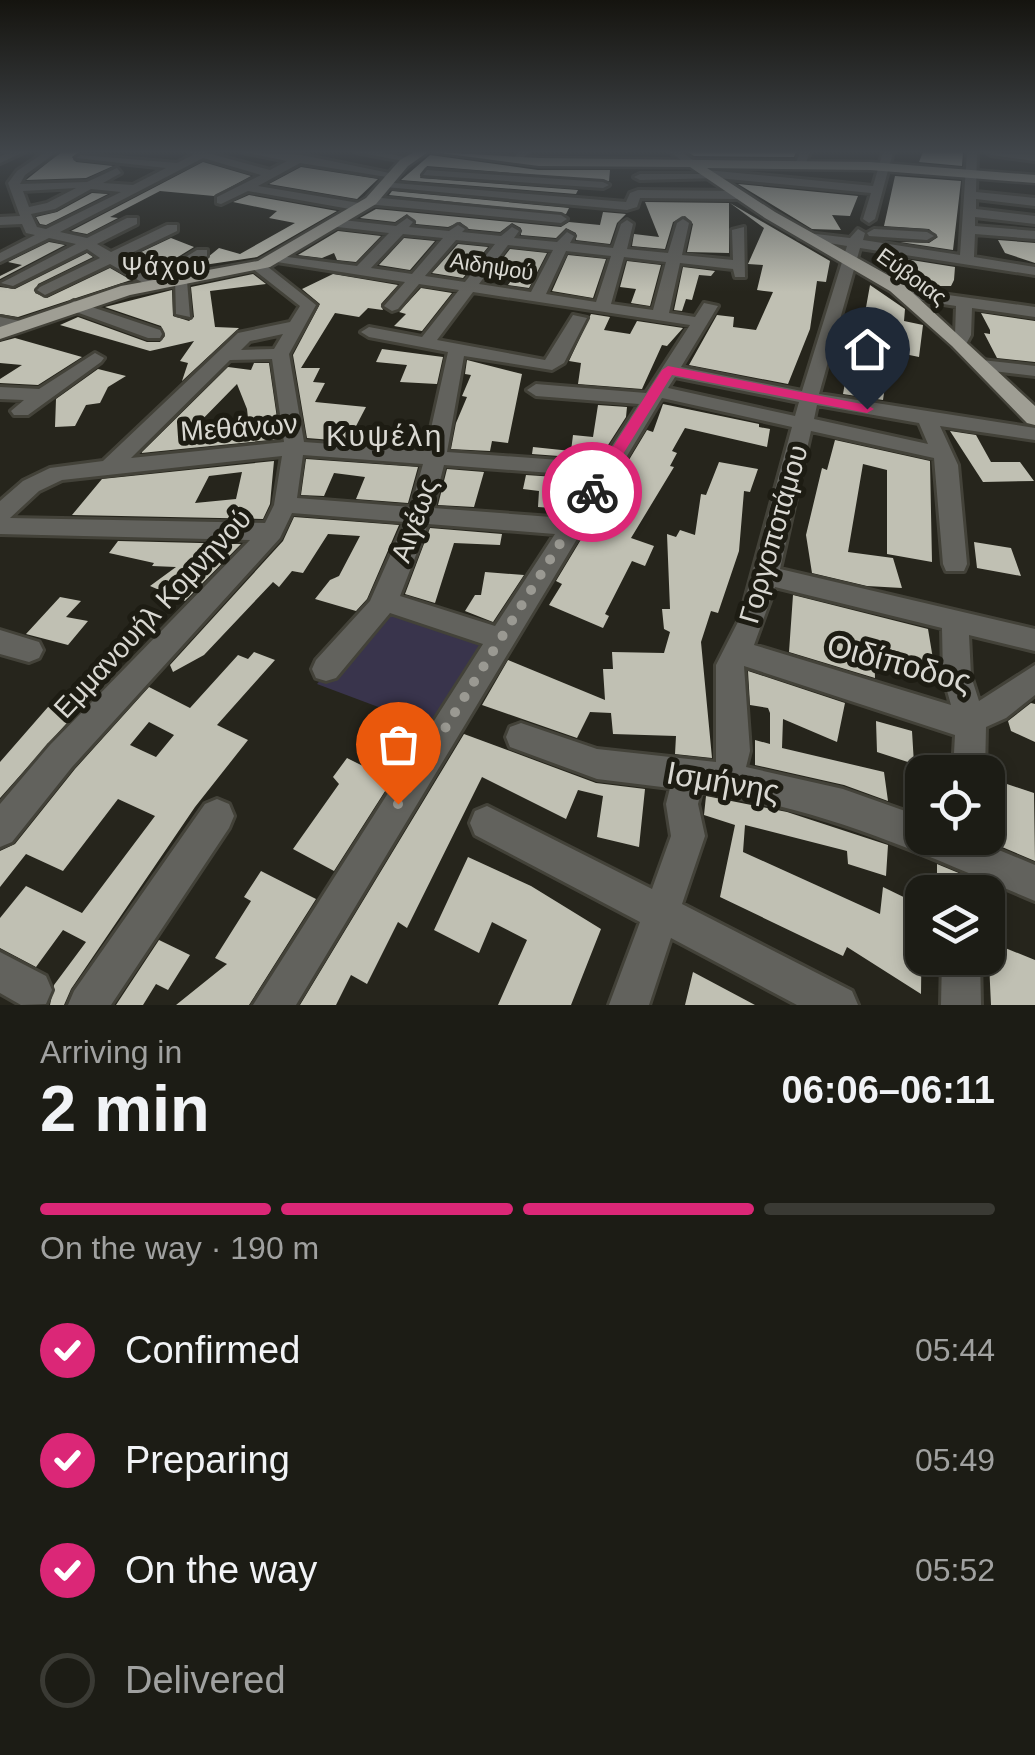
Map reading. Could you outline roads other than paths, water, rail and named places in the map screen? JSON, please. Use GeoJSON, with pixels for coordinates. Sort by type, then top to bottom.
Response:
{"type":"FeatureCollection","features":[{"type":"Feature","properties":{"kind":"main road"},"geometry":{"type":"LineString","coordinates":[[0,334],[80,304],[152,284],[268,262],[371,199]]}},
{"type":"Feature","properties":{"kind":"main road","name":"Εύβοιας"},"geometry":{"type":"LineString","coordinates":[[745,199],[800,232],[858,238],[905,294],[1035,418]]}},
{"type":"Feature","properties":{"kind":"street"},"geometry":{"type":"LineString","coordinates":[[19,199],[31,230],[86,243],[152,284],[202,253]]}},
{"type":"Feature","properties":{"kind":"street"},"geometry":{"type":"LineString","coordinates":[[0,220],[26,215],[65,199]]}},
{"type":"Feature","properties":{"kind":"street"},"geometry":{"type":"LineString","coordinates":[[2,256],[112,199]]}},
{"type":"Feature","properties":{"kind":"street"},"geometry":{"type":"LineString","coordinates":[[328,199],[472,210],[566,224],[563,247],[537,296]]}},
{"type":"Feature","properties":{"kind":"street"},"geometry":{"type":"LineString","coordinates":[[585,199],[627,206],[633,204],[634,199]]}},
{"type":"Feature","properties":{"kind":"street"},"geometry":{"type":"LineString","coordinates":[[660,315],[689,199]]}},
{"type":"Feature","properties":{"kind":"street","name":"Γοργοποτάμου"},"geometry":{"type":"LineString","coordinates":[[728,778],[734,751],[729,670],[766,575],[810,398],[858,238],[875,199]]}},
{"type":"Feature","properties":{"kind":"street"},"geometry":{"type":"LineString","coordinates":[[966,262],[970,199]]}},
{"type":"Feature","properties":{"kind":"street"},"geometry":{"type":"LineString","coordinates":[[1006,199],[1035,202]]}},
{"type":"Feature","properties":{"kind":"street"},"geometry":{"type":"LineString","coordinates":[[51,206],[90,210]]}},
{"type":"Feature","properties":{"kind":"street"},"geometry":{"type":"LineString","coordinates":[[361,270],[422,206]]}},
{"type":"Feature","properties":{"kind":"street"},"geometry":{"type":"LineString","coordinates":[[392,306],[472,210]]}},
{"type":"Feature","properties":{"kind":"street"},"geometry":{"type":"LineString","coordinates":[[968,212],[1035,220]]}},
{"type":"Feature","properties":{"kind":"street"},"geometry":{"type":"LineString","coordinates":[[426,343],[473,286],[522,216]]}},
{"type":"Feature","properties":{"kind":"street"},"geometry":{"type":"LineString","coordinates":[[4,282],[132,221]]}},
{"type":"Feature","properties":{"kind":"street"},"geometry":{"type":"LineString","coordinates":[[334,223],[676,258],[740,269],[739,230]]}},
{"type":"Feature","properties":{"kind":"street"},"geometry":{"type":"LineString","coordinates":[[603,306],[627,224]]}},
{"type":"Feature","properties":{"kind":"street"},"geometry":{"type":"LineString","coordinates":[[45,290],[172,228]]}},
{"type":"Feature","properties":{"kind":"street"},"geometry":{"type":"LineString","coordinates":[[968,229],[1034,240]]}},
{"type":"Feature","properties":{"kind":"street"},"geometry":{"type":"LineString","coordinates":[[800,232],[858,238],[966,262],[1035,272]]}},
{"type":"Feature","properties":{"kind":"street"},"geometry":{"type":"LineString","coordinates":[[858,238],[926,236]]}},
{"type":"Feature","properties":{"kind":"street"},"geometry":{"type":"LineString","coordinates":[[1010,246],[1034,240]]}},
{"type":"Feature","properties":{"kind":"street"},"geometry":{"type":"LineString","coordinates":[[229,355],[280,354],[307,301],[268,262]]}},
{"type":"Feature","properties":{"kind":"street","name":"Αιδηψού"},"geometry":{"type":"LineString","coordinates":[[268,262],[361,270],[660,315],[704,314],[657,387]]}},
{"type":"Feature","properties":{"kind":"street"},"geometry":{"type":"LineString","coordinates":[[180,281],[184,314]]}},
{"type":"Feature","properties":{"kind":"street"},"geometry":{"type":"LineString","coordinates":[[4,282],[45,290],[154,334]]}},
{"type":"Feature","properties":{"kind":"street"},"geometry":{"type":"LineString","coordinates":[[905,294],[1035,312]]}},
{"type":"Feature","properties":{"kind":"street"},"geometry":{"type":"LineString","coordinates":[[959,342],[963,335],[964,302]]}},
{"type":"Feature","properties":{"kind":"street"},"geometry":{"type":"LineString","coordinates":[[369,332],[550,365],[555,363],[580,318]]}},
{"type":"Feature","properties":{"kind":"street"},"geometry":{"type":"LineString","coordinates":[[0,322],[20,325]]}},
{"type":"Feature","properties":{"kind":"street"},"geometry":{"type":"LineString","coordinates":[[111,466],[250,333],[296,326]]}},
{"type":"Feature","properties":{"kind":"street","name":"Αιγέως"},"geometry":{"type":"LineString","coordinates":[[326,670],[384,601],[436,456],[457,349]]}},
{"type":"Feature","properties":{"kind":"street","name":"Εμμανουήλ Κομνηνού"},"geometry":{"type":"LineString","coordinates":[[0,830],[61,756],[272,532],[285,505],[293,448],[280,354]]}},
{"type":"Feature","properties":{"kind":"street"},"geometry":{"type":"LineString","coordinates":[[21,411],[95,358]]}},
{"type":"Feature","properties":{"kind":"street"},"geometry":{"type":"LineString","coordinates":[[982,365],[1035,371]]}},
{"type":"Feature","properties":{"kind":"street"},"geometry":{"type":"LineString","coordinates":[[657,387],[944,454]]}},
{"type":"Feature","properties":{"kind":"street"},"geometry":{"type":"LineString","coordinates":[[273,1005],[657,387]]}},
{"type":"Feature","properties":{"kind":"street"},"geometry":{"type":"LineString","coordinates":[[536,390],[657,387],[810,398],[1035,434]]}},
{"type":"Feature","properties":{"kind":"street"},"geometry":{"type":"LineString","coordinates":[[0,393],[44,395]]}},
{"type":"Feature","properties":{"kind":"street"},"geometry":{"type":"LineString","coordinates":[[926,416],[944,454],[955,564]]}},
{"type":"Feature","properties":{"kind":"street","name":"Μεθάνων"},"geometry":{"type":"LineString","coordinates":[[0,514],[31,486],[58,473],[293,448],[605,470]]}},
{"type":"Feature","properties":{"kind":"street"},"geometry":{"type":"LineString","coordinates":[[285,505],[571,528]]}},
{"type":"Feature","properties":{"kind":"street"},"geometry":{"type":"LineString","coordinates":[[0,526],[272,532]]}},
{"type":"Feature","properties":{"kind":"street"},"geometry":{"type":"LineString","coordinates":[[766,575],[1035,640]]}},
{"type":"Feature","properties":{"kind":"street"},"geometry":{"type":"LineString","coordinates":[[384,601],[502,639]]}},
{"type":"Feature","properties":{"kind":"street"},"geometry":{"type":"LineString","coordinates":[[955,621],[957,676],[970,723],[969,755]]}},
{"type":"Feature","properties":{"kind":"street","name":"Οιδίποδος"},"geometry":{"type":"LineString","coordinates":[[736,652],[970,723],[1030,688]]}},
{"type":"Feature","properties":{"kind":"street","name":"Ισμήνης"},"geometry":{"type":"LineString","coordinates":[[521,737],[597,764],[728,778],[843,806],[905,828]]}},
{"type":"Feature","properties":{"kind":"street"},"geometry":{"type":"LineString","coordinates":[[629,1005],[688,836],[682,804],[689,774]]}},
{"type":"Feature","properties":{"kind":"street"},"geometry":{"type":"LineString","coordinates":[[88,1005],[217,816]]}},
{"type":"Feature","properties":{"kind":"street"},"geometry":{"type":"LineString","coordinates":[[487,823],[838,1005]]}},
{"type":"Feature","properties":{"kind":"street"},"geometry":{"type":"LineString","coordinates":[[978,855],[1035,884]]}},
{"type":"Feature","properties":{"kind":"street"},"geometry":{"type":"LineString","coordinates":[[961,975],[961,1005]]}},
{"type":"Feature","properties":{"kind":"district","name":"Ψάχου"},"geometry":{"type":"Point","coordinates":[165,266]}},
{"type":"Feature","properties":{"kind":"district","name":"Κυψέλη"},"geometry":{"type":"Point","coordinates":[385,436]}}]}
